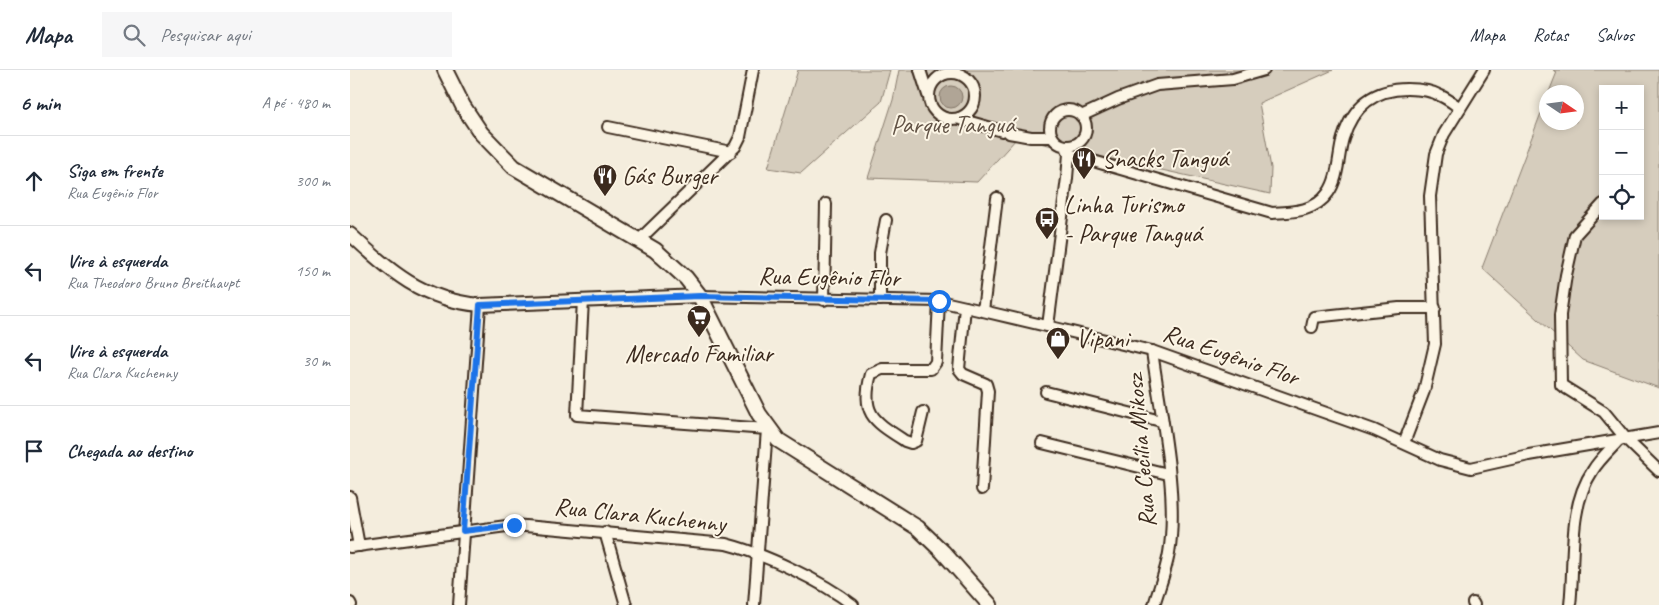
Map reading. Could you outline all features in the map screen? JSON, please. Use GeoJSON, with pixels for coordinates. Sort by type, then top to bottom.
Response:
{"type":"FeatureCollection","features":[{"type":"Feature","properties":{"kind":"main road"},"geometry":{"type":"LineString","coordinates":[[445,70],[471,119],[491,144],[514,167],[639,240],[672,264],[686,278],[700,296],[767,428],[792,451],[918,528],[937,546],[990,605]]}},
{"type":"Feature","properties":{"kind":"street"},"geometry":{"type":"LineString","coordinates":[[639,240],[731,152],[740,137],[753,70]]}},
{"type":"Feature","properties":{"kind":"street"},"geometry":{"type":"LineString","coordinates":[[920,70],[931,107],[944,118],[960,118],[1030,137],[1052,137]]}},
{"type":"Feature","properties":{"kind":"street"},"geometry":{"type":"LineString","coordinates":[[1081,116],[1157,85],[1233,79],[1264,70]]}},
{"type":"Feature","properties":{"kind":"street"},"geometry":{"type":"LineString","coordinates":[[1404,443],[1424,391],[1435,344],[1430,196],[1436,154],[1444,134],[1484,70]]}},
{"type":"Feature","properties":{"kind":"street"},"geometry":{"type":"LineString","coordinates":[[929,99],[932,84],[941,72],[959,73],[966,77],[976,91],[973,108],[960,118]]}},
{"type":"Feature","properties":{"kind":"street"},"geometry":{"type":"LineString","coordinates":[[1048,326],[1068,150],[1084,136],[1086,128],[1081,116],[1068,110],[1058,114],[1051,121],[1052,137],[1068,150],[1272,213],[1300,212],[1319,202],[1328,194],[1334,182],[1343,138],[1353,113],[1370,97],[1392,89],[1421,89],[1440,95],[1460,108]]}},
{"type":"Feature","properties":{"kind":"street"},"geometry":{"type":"LineString","coordinates":[[608,127],[731,152]]}},
{"type":"Feature","properties":{"kind":"street"},"geometry":{"type":"LineString","coordinates":[[982,311],[997,198]]}},
{"type":"Feature","properties":{"kind":"street"},"geometry":{"type":"LineString","coordinates":[[824,300],[826,204]]}},
{"type":"Feature","properties":{"kind":"street"},"geometry":{"type":"LineString","coordinates":[[1599,208],[1575,235],[1566,275],[1560,315],[1562,385],[1604,412],[1622,440],[1659,471]]}},
{"type":"Feature","properties":{"kind":"street"},"geometry":{"type":"LineString","coordinates":[[880,300],[880,253],[886,220]]}},
{"type":"Feature","properties":{"kind":"street","name":"Rua Eugênio Flor"},"geometry":{"type":"LineString","coordinates":[[350,234],[405,281],[438,297],[480,305],[700,296],[939,301],[1152,351],[1374,430],[1440,460],[1471,468],[1561,449],[1622,440],[1659,432]]}},
{"type":"Feature","properties":{"kind":"street"},"geometry":{"type":"LineString","coordinates":[[583,300],[576,415],[767,428],[754,605]]}},
{"type":"Feature","properties":{"kind":"street"},"geometry":{"type":"LineString","coordinates":[[923,412],[916,441],[910,443],[905,441],[872,417],[867,407],[867,389],[870,374],[882,368],[931,369],[936,362],[939,301]]}},
{"type":"Feature","properties":{"kind":"street"},"geometry":{"type":"LineString","coordinates":[[459,605],[480,305]]}},
{"type":"Feature","properties":{"kind":"street"},"geometry":{"type":"LineString","coordinates":[[965,307],[958,361],[959,369],[963,374],[986,384],[988,391],[982,489]]}},
{"type":"Feature","properties":{"kind":"street"},"geometry":{"type":"LineString","coordinates":[[1312,327],[1314,317],[1399,308],[1435,308]]}},
{"type":"Feature","properties":{"kind":"street","name":"Rua Cecília Mikosz"},"geometry":{"type":"LineString","coordinates":[[1152,351],[1172,505],[1171,538],[1166,566],[1154,605]]}},
{"type":"Feature","properties":{"kind":"street"},"geometry":{"type":"LineString","coordinates":[[1046,392],[1162,421]]}},
{"type":"Feature","properties":{"kind":"street"},"geometry":{"type":"LineString","coordinates":[[1570,605],[1575,527],[1582,497],[1592,470],[1622,440]]}},
{"type":"Feature","properties":{"kind":"street"},"geometry":{"type":"LineString","coordinates":[[1042,442],[1168,474]]}},
{"type":"Feature","properties":{"kind":"street"},"geometry":{"type":"LineString","coordinates":[[350,497],[354,547]]}},
{"type":"Feature","properties":{"kind":"street","name":"Rua Clara Kuchenny"},"geometry":{"type":"LineString","coordinates":[[354,547],[514,525],[726,544],[758,555],[816,582],[854,605]]}},
{"type":"Feature","properties":{"kind":"street"},"geometry":{"type":"LineString","coordinates":[[605,532],[626,605]]}},
{"type":"Feature","properties":{"kind":"green space"},"geometry":{"type":"Polygon","coordinates":[[[798,70],[890,70],[881,102],[801,173],[768,168],[798,70]]]}},
{"type":"Feature","properties":{"kind":"green space","name":"Parque Tanguá"},"geometry":{"type":"Polygon","coordinates":[[[899,70],[1333,70],[1259,103],[1271,168],[1270,194],[1017,138],[977,182],[868,178],[893,100],[899,70]]]}},
{"type":"Feature","properties":{"kind":"green space"},"geometry":{"type":"Polygon","coordinates":[[[1553,70],[1659,70],[1659,388],[1583,360],[1482,268],[1539,118],[1539,130],[1584,130],[1584,85],[1552,85],[1557,72],[1553,70]]]}},
{"type":"Feature","properties":{"kind":"shaded area"},"geometry":{"type":"Polygon","coordinates":[[[951,86],[959,89],[962,97],[959,105],[951,108],[943,105],[940,97],[943,89],[951,86]]]}},
{"type":"Feature","properties":{"kind":"place","name":"Snacks Tanguá"},"geometry":{"type":"Point","coordinates":[1084,180]}},
{"type":"Feature","properties":{"kind":"place","name":"Gás Burger"},"geometry":{"type":"Point","coordinates":[605,197]}},
{"type":"Feature","properties":{"kind":"place","name":"Linha Turismo - Parque Tanguá"},"geometry":{"type":"Point","coordinates":[1047,240]}},
{"type":"Feature","properties":{"kind":"place","name":"Mercado Familiar"},"geometry":{"type":"Point","coordinates":[699,338]}},
{"type":"Feature","properties":{"kind":"place","name":"Vipani"},"geometry":{"type":"Point","coordinates":[1058,360]}},
{"type":"Feature","properties":{"kind":"route"},"geometry":{"type":"LineString","coordinates":[[514,525],[463,531],[480,305],[700,296],[939,301]]}}]}
